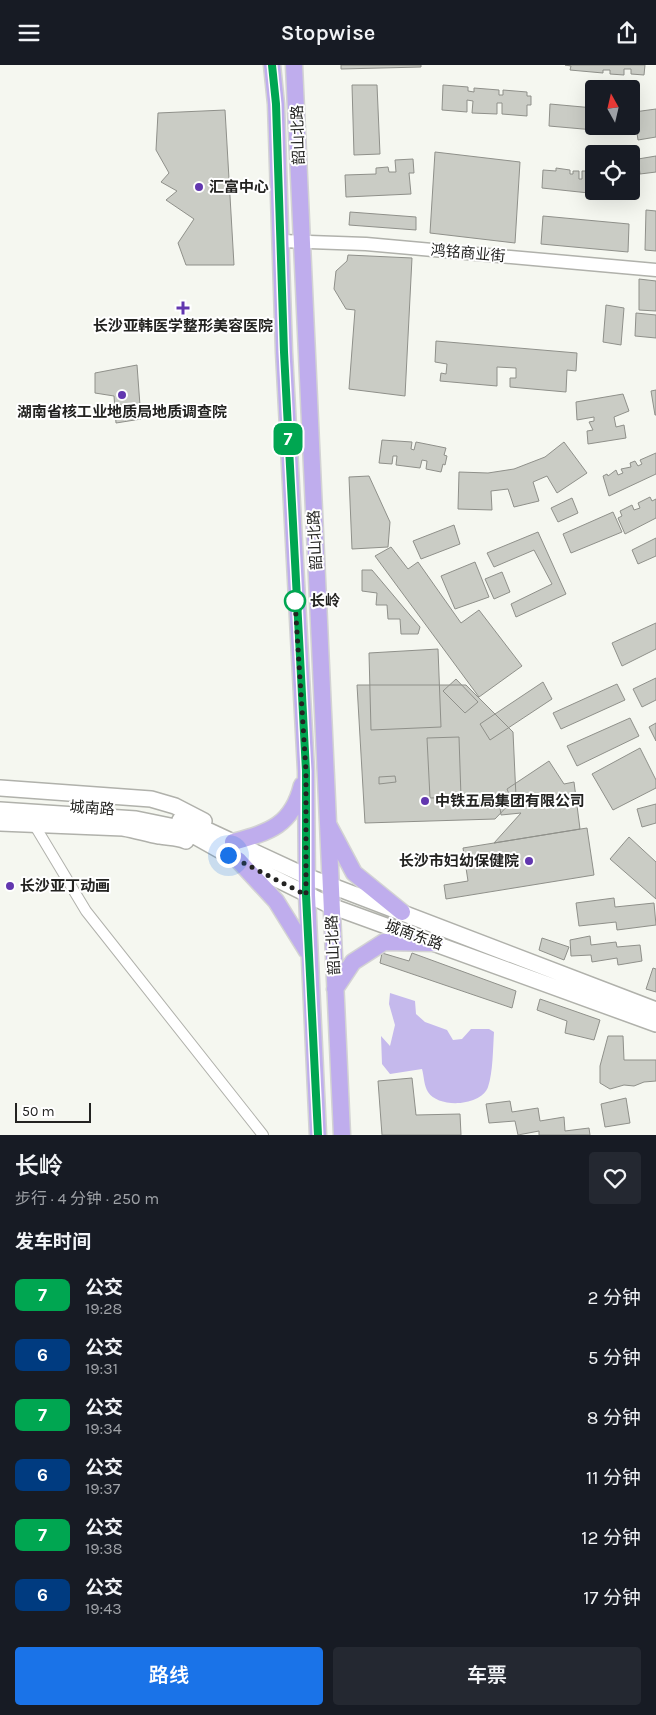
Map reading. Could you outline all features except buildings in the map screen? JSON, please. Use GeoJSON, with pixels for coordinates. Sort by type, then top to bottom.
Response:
{"type":"FeatureCollection","features":[{"type":"Feature","properties":{"kind":"main road","name":"韶山北路"},"geometry":{"type":"LineString","coordinates":[[272,65],[276,104],[295,595],[306,771],[306,895],[318,1135]]}},
{"type":"Feature","properties":{"kind":"main road","name":"韶山北路"},"geometry":{"type":"LineString","coordinates":[[294,65],[330,905],[342,1135]]}},
{"type":"Feature","properties":{"kind":"main road"},"geometry":{"type":"LineString","coordinates":[[0,823],[141,830],[159,836],[174,836],[196,846],[232,849],[282,823],[299,797],[306,771]]}},
{"type":"Feature","properties":{"kind":"main road"},"geometry":{"type":"LineString","coordinates":[[0,789],[151,799],[176,806],[199,817],[232,849],[276,901],[296,930],[310,957]]}},
{"type":"Feature","properties":{"kind":"main road","name":"城南路"},"geometry":{"type":"LineString","coordinates":[[0,802],[122,810],[164,816],[182,825]]}},
{"type":"Feature","properties":{"kind":"main road"},"geometry":{"type":"LineString","coordinates":[[0,810],[136,819],[182,825]]}},
{"type":"Feature","properties":{"kind":"main road"},"geometry":{"type":"LineString","coordinates":[[327,822],[354,873],[402,912]]}},
{"type":"Feature","properties":{"kind":"main road","name":"城南东路"},"geometry":{"type":"LineString","coordinates":[[182,825],[232,849],[330,884],[656,1010]]}},
{"type":"Feature","properties":{"kind":"main road","name":"城南东路"},"geometry":{"type":"LineString","coordinates":[[232,849],[306,895],[330,905],[656,1024]]}},
{"type":"Feature","properties":{"kind":"main road"},"geometry":{"type":"LineString","coordinates":[[335,989],[353,962],[384,942],[435,943]]}},
{"type":"Feature","properties":{"kind":"street","name":"鸿铭商业街"},"geometry":{"type":"LineString","coordinates":[[281,241],[366,244],[656,270]]}},
{"type":"Feature","properties":{"kind":"street"},"geometry":{"type":"LineString","coordinates":[[35,826],[86,911],[263,1135]]}},
{"type":"Feature","properties":{"kind":"shaded area"},"geometry":{"type":"Polygon","coordinates":[[[390,993],[415,1001],[416,1014],[425,1022],[447,1030],[453,1040],[462,1039],[471,1029],[489,1029],[494,1032],[491,1075],[488,1087],[484,1093],[469,1101],[450,1103],[433,1097],[428,1092],[422,1069],[390,1074],[382,1064],[381,1036],[390,1046],[395,1025],[389,1004],[390,993]]]}},
{"type":"Feature","properties":{"kind":"bus line","name":"7"},"geometry":{"type":"LineString","coordinates":[[272,65],[276,104],[295,605],[306,771],[306,895],[318,1135]]}},
{"type":"Feature","properties":{"kind":"place","name":"汇富中心"},"geometry":{"type":"Point","coordinates":[199,187]}},
{"type":"Feature","properties":{"kind":"place","name":"长沙亚韩医学整形美容医院"},"geometry":{"type":"Point","coordinates":[183,308]}},
{"type":"Feature","properties":{"kind":"place","name":"湖南省核工业地质局地质调查院"},"geometry":{"type":"Point","coordinates":[122,395]}},
{"type":"Feature","properties":{"kind":"place","name":"长岭"},"geometry":{"type":"Point","coordinates":[295,601]}},
{"type":"Feature","properties":{"kind":"place","name":"中铁五局集团有限公司"},"geometry":{"type":"Point","coordinates":[425,801]}},
{"type":"Feature","properties":{"kind":"place","name":"长沙市妇幼保健院"},"geometry":{"type":"Point","coordinates":[529,861]}},
{"type":"Feature","properties":{"kind":"place","name":"长沙亚丁动画"},"geometry":{"type":"Point","coordinates":[10,886]}},
{"type":"Feature","properties":{"kind":"route"},"geometry":{"type":"LineString","coordinates":[[228,855],[306,895],[306,771],[295,601]]}}]}
